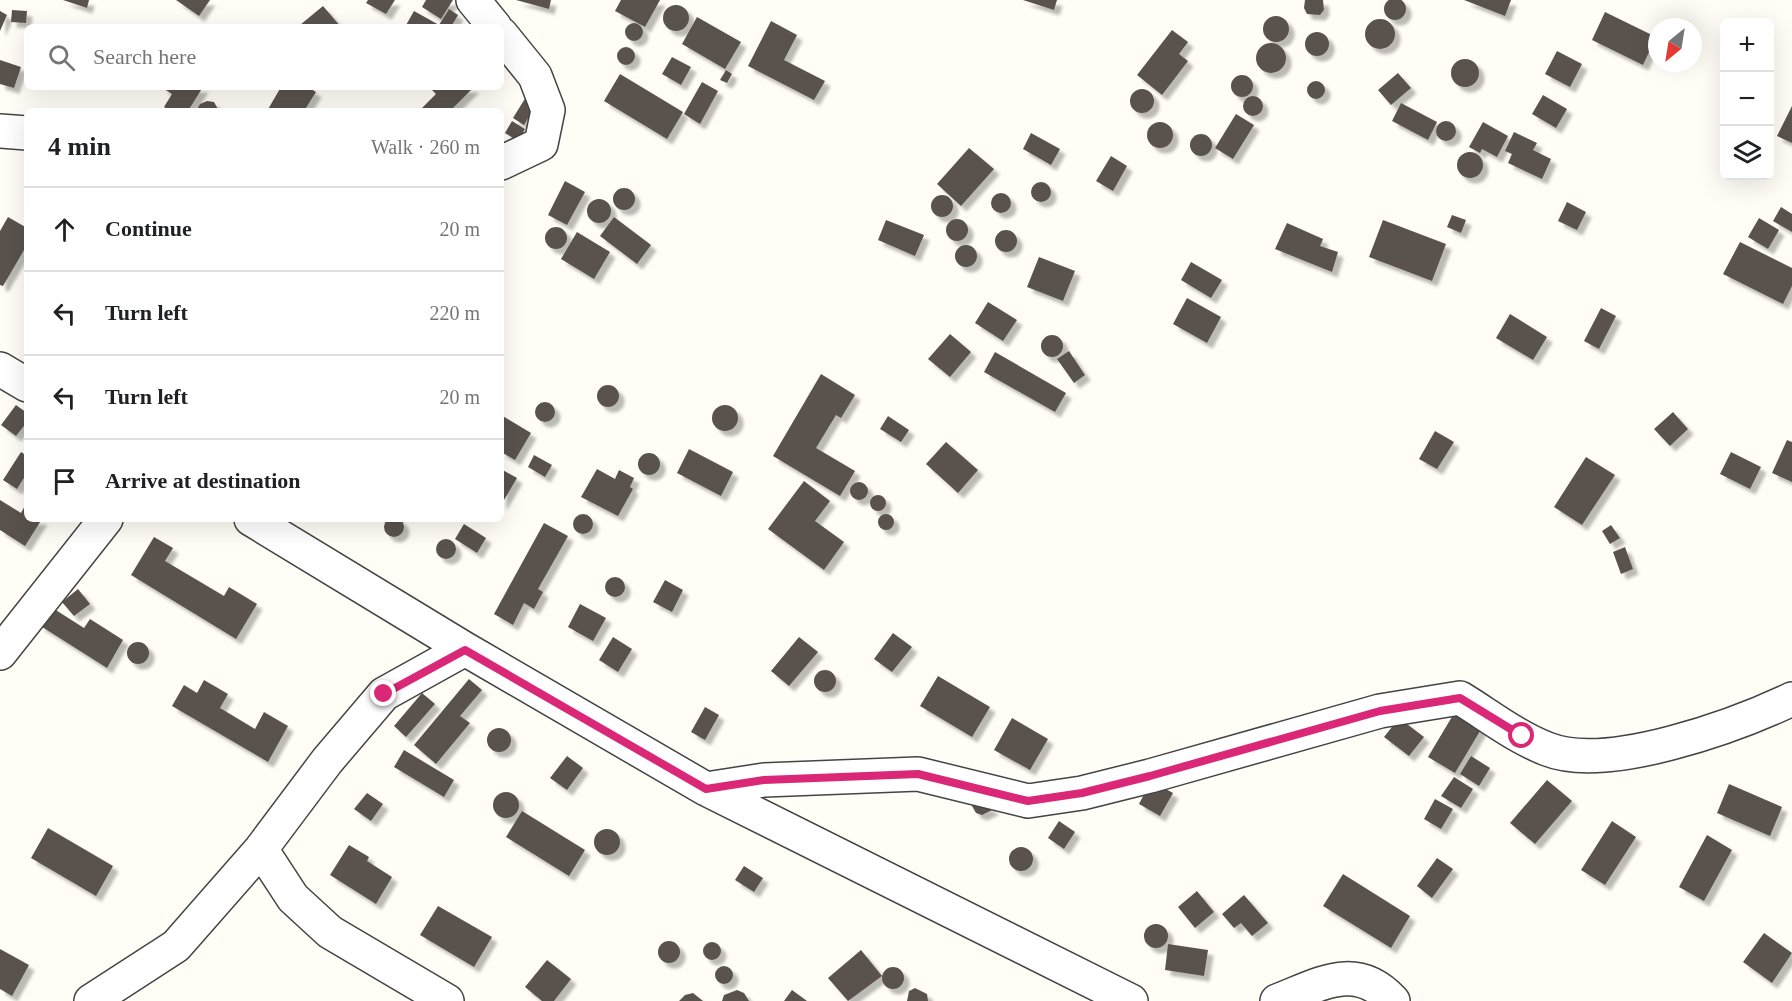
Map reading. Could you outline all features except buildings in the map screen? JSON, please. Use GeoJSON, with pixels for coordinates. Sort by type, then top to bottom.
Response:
{"type":"FeatureCollection","features":[{"type":"Feature","properties":{"kind":"street"},"geometry":{"type":"LineString","coordinates":[[473,0],[493,24]]}},
{"type":"Feature","properties":{"kind":"street"},"geometry":{"type":"LineString","coordinates":[[504,38],[535,76],[548,110],[541,144],[504,162]]}},
{"type":"Feature","properties":{"kind":"street"},"geometry":{"type":"LineString","coordinates":[[0,130],[24,133]]}},
{"type":"Feature","properties":{"kind":"street"},"geometry":{"type":"LineString","coordinates":[[0,369],[24,383]]}},
{"type":"Feature","properties":{"kind":"street"},"geometry":{"type":"LineString","coordinates":[[0,653],[104,522]]}},
{"type":"Feature","properties":{"kind":"street"},"geometry":{"type":"LineString","coordinates":[[256,522],[465,650],[706,789],[1131,1001]]}},
{"type":"Feature","properties":{"kind":"street"},"geometry":{"type":"LineString","coordinates":[[91,1001],[176,946],[261,849],[327,761],[384,694],[465,650]]}},
{"type":"Feature","properties":{"kind":"street"},"geometry":{"type":"LineString","coordinates":[[706,789],[764,780],[918,774],[1028,801],[1082,793],[1150,776],[1380,711],[1460,698],[1546,749],[1573,756],[1659,747],[1756,716],[1792,699]]}},
{"type":"Feature","properties":{"kind":"street"},"geometry":{"type":"LineString","coordinates":[[261,849],[293,898],[330,932],[447,1001]]}},
{"type":"Feature","properties":{"kind":"street"},"geometry":{"type":"LineString","coordinates":[[1277,1001],[1320,984],[1355,977],[1379,986],[1393,1001]]}},
{"type":"Feature","properties":{"kind":"route"},"geometry":{"type":"LineString","coordinates":[[384,694],[465,650],[706,789],[764,780],[918,774],[1028,801],[1082,793],[1150,776],[1380,711],[1417,703],[1460,698],[1522,736]]}}]}
